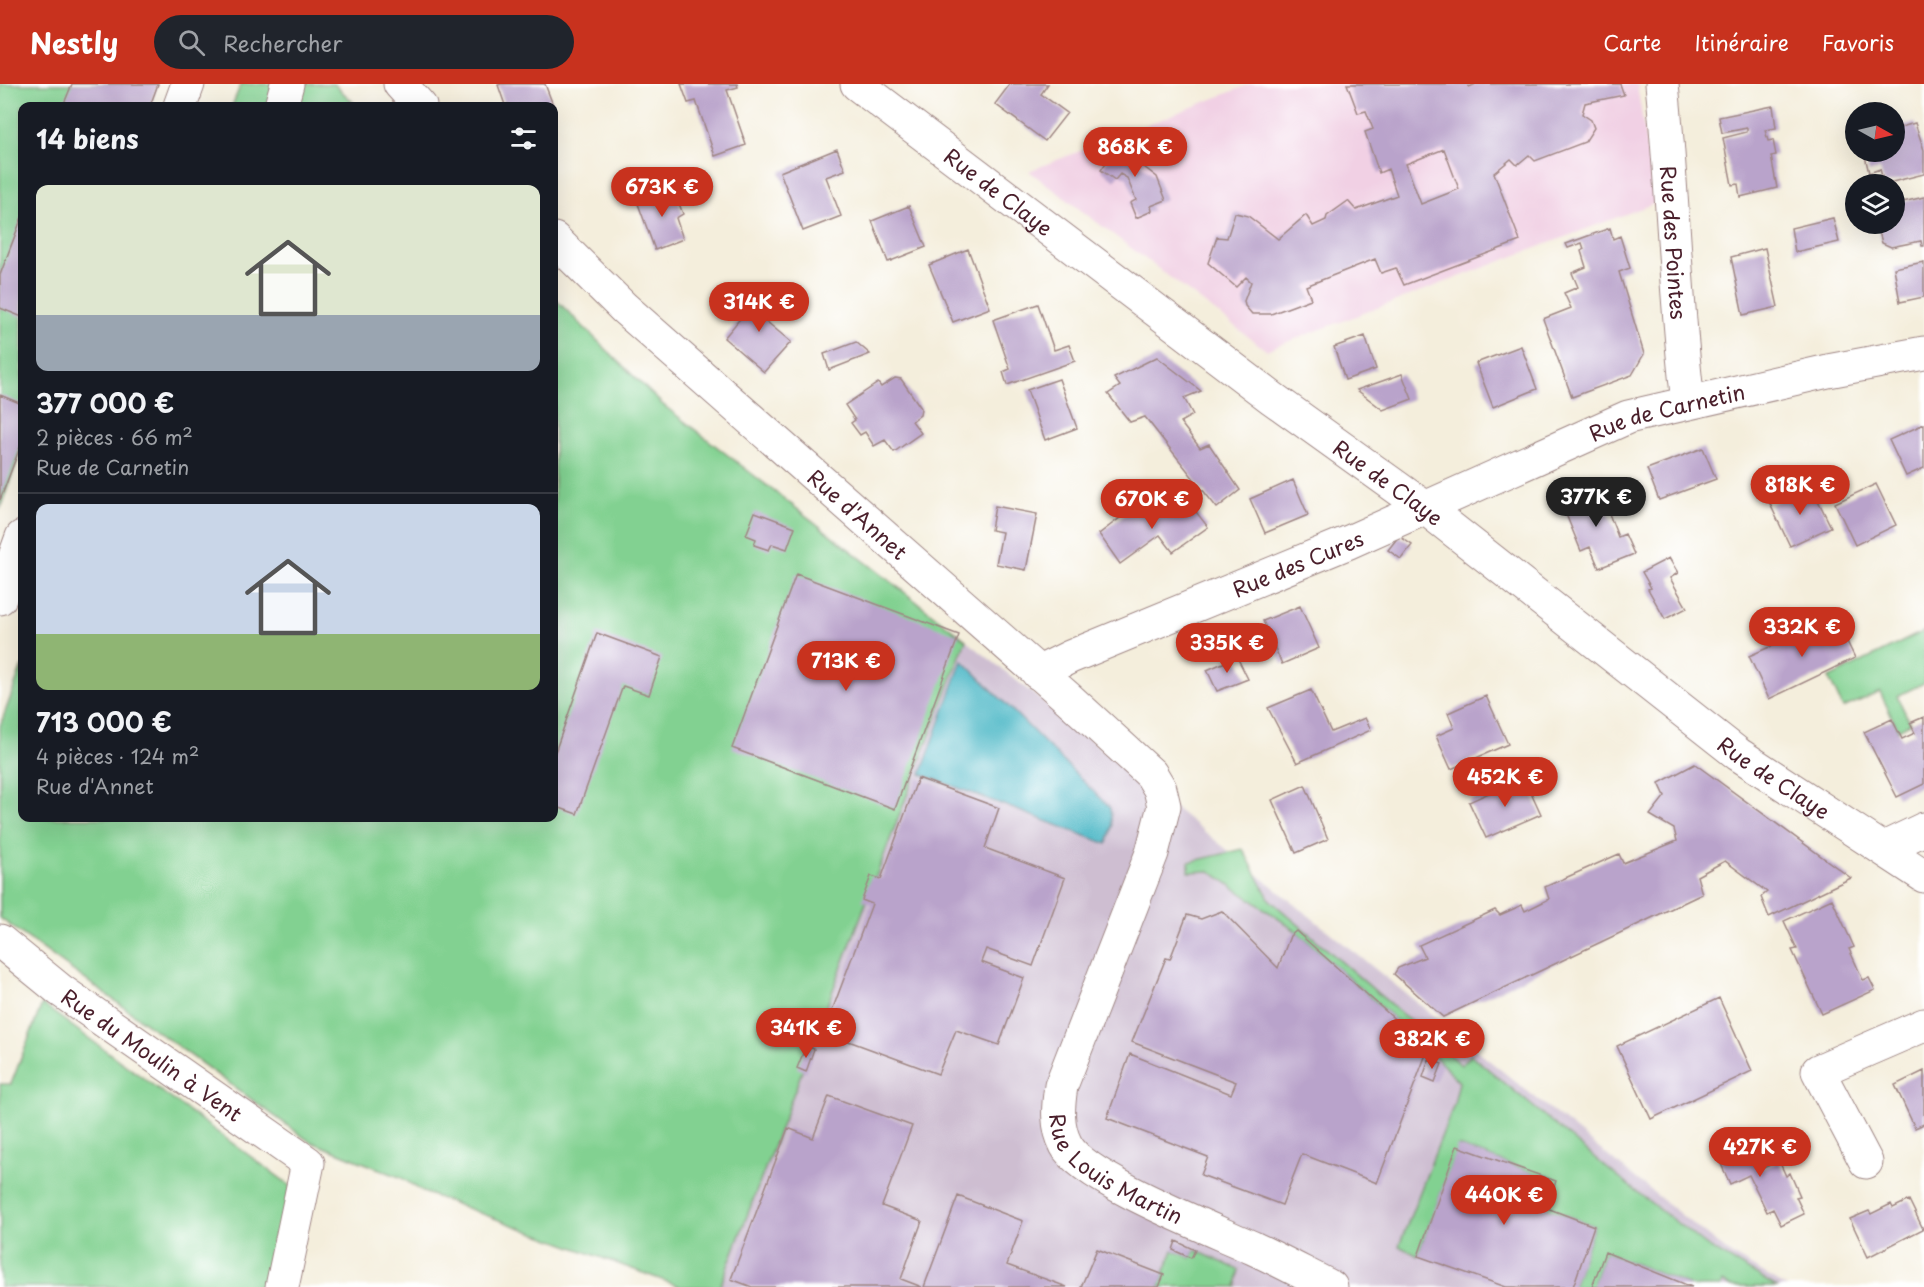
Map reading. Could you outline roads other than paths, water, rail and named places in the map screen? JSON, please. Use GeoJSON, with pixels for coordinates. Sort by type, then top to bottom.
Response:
{"type":"FeatureCollection","features":[{"type":"Feature","properties":{"kind":"street"},"geometry":{"type":"LineString","coordinates":[[181,102],[188,84]]}},
{"type":"Feature","properties":{"kind":"street"},"geometry":{"type":"LineString","coordinates":[[282,102],[287,84]]}},
{"type":"Feature","properties":{"kind":"street"},"geometry":{"type":"LineString","coordinates":[[400,84],[416,102]]}},
{"type":"Feature","properties":{"kind":"street","name":"Rue de Claye"},"geometry":{"type":"LineString","coordinates":[[857,84],[1272,398],[1424,507],[1738,754],[1924,876]]}},
{"type":"Feature","properties":{"kind":"street","name":"Rue des Pointes"},"geometry":{"type":"LineString","coordinates":[[1662,84],[1671,173],[1681,347],[1688,402]]}},
{"type":"Feature","properties":{"kind":"street","name":"Rue d'Annet"},"geometry":{"type":"LineString","coordinates":[[558,243],[624,308],[1151,774],[1160,789]]}},
{"type":"Feature","properties":{"kind":"street","name":"Rue de Carnetin"},"geometry":{"type":"LineString","coordinates":[[1424,507],[1628,417],[1688,402],[1924,353]]}},
{"type":"Feature","properties":{"kind":"street","name":"Rue des Cures"},"geometry":{"type":"LineString","coordinates":[[1038,673],[1080,653],[1349,542],[1424,507]]}},
{"type":"Feature","properties":{"kind":"street"},"geometry":{"type":"LineString","coordinates":[[0,598],[18,548]]}},
{"type":"Feature","properties":{"kind":"street","name":"Rue Louis Martin"},"geometry":{"type":"LineString","coordinates":[[1160,789],[1164,806],[1152,853],[1061,1086],[1058,1106],[1059,1125],[1066,1146],[1081,1163],[1120,1186],[1331,1287]]}},
{"type":"Feature","properties":{"kind":"street"},"geometry":{"type":"LineString","coordinates":[[1884,848],[1924,829]]}},
{"type":"Feature","properties":{"kind":"street","name":"Rue du Moulin à Vent"},"geometry":{"type":"LineString","coordinates":[[0,941],[60,990],[309,1163],[282,1287]]}},
{"type":"Feature","properties":{"kind":"street"},"geometry":{"type":"LineString","coordinates":[[1866,1162],[1818,1071],[1924,1025]]}},
{"type":"Feature","properties":{"kind":"water"},"geometry":{"type":"Polygon","coordinates":[[[962,660],[1110,808],[1112,826],[1107,844],[921,774],[962,660]]]}}]}
